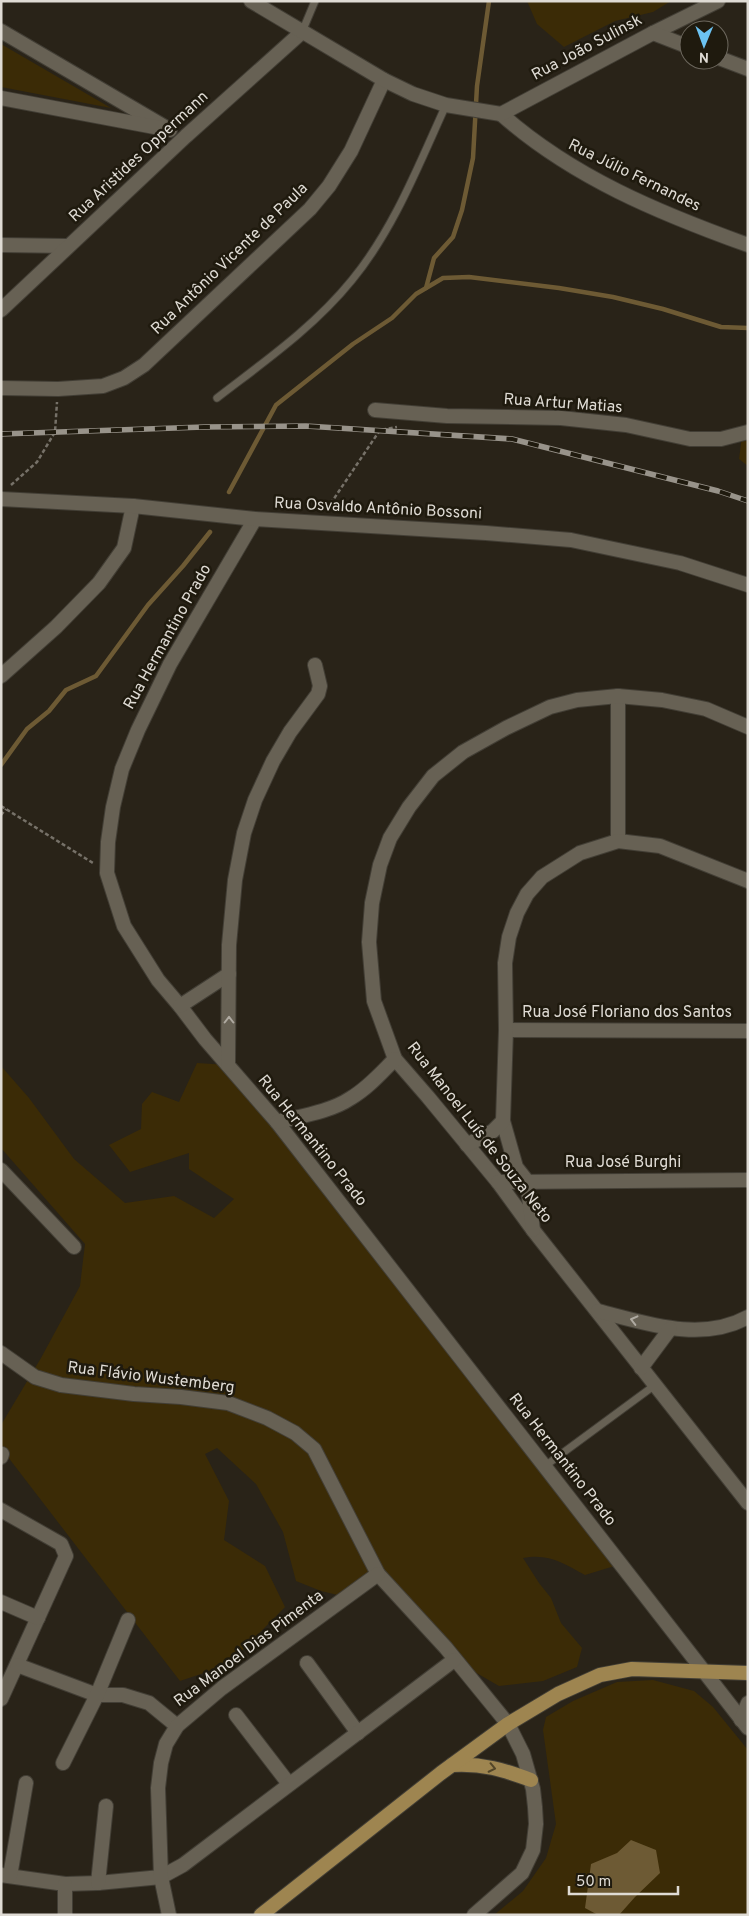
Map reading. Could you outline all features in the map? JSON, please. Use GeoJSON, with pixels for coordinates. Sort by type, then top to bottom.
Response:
{"type":"FeatureCollection","features":[{"type":"Feature","properties":{"kind":"main road"},"geometry":{"type":"LineString","coordinates":[[261,1915],[350,1843],[452,1765],[508,1724],[558,1694],[600,1675],[632,1669],[748,1672]]}},
{"type":"Feature","properties":{"kind":"main road"},"geometry":{"type":"LineString","coordinates":[[452,1765],[472,1764],[502,1770],[531,1780]]}},
{"type":"Feature","properties":{"kind":"street","name":"Rua Júlio Fernandes"},"geometry":{"type":"LineString","coordinates":[[251,1],[384,80],[413,94],[450,106],[501,114],[524,134],[557,158],[588,177],[687,222],[748,245]]}},
{"type":"Feature","properties":{"kind":"street","name":"Rua João Sulinsk"},"geometry":{"type":"LineString","coordinates":[[501,114],[653,33],[718,1]]}},
{"type":"Feature","properties":{"kind":"street"},"geometry":{"type":"LineString","coordinates":[[1,31],[170,130],[186,136]]}},
{"type":"Feature","properties":{"kind":"street","name":"Rua Aristides Oppermann"},"geometry":{"type":"LineString","coordinates":[[1,310],[186,136],[302,32]]}},
{"type":"Feature","properties":{"kind":"street"},"geometry":{"type":"LineString","coordinates":[[653,33],[679,43]]}},
{"type":"Feature","properties":{"kind":"street"},"geometry":{"type":"LineString","coordinates":[[729,62],[748,69]]}},
{"type":"Feature","properties":{"kind":"street","name":"Rua Antônio Vicente de Paula"},"geometry":{"type":"LineString","coordinates":[[1,388],[103,386],[124,378],[144,365],[310,209],[329,186],[351,151],[384,80]]}},
{"type":"Feature","properties":{"kind":"street"},"geometry":{"type":"LineString","coordinates":[[1,98],[170,130]]}},
{"type":"Feature","properties":{"kind":"street"},"geometry":{"type":"LineString","coordinates":[[1,245],[68,246]]}},
{"type":"Feature","properties":{"kind":"street","name":"Rua Artur Matias"},"geometry":{"type":"LineString","coordinates":[[375,410],[447,416],[561,418],[626,425],[690,439],[721,439],[748,432]]}},
{"type":"Feature","properties":{"kind":"street","name":"Rua Osvaldo Antônio Bossoni"},"geometry":{"type":"LineString","coordinates":[[5,493],[255,519],[570,540],[680,563],[748,585]]}},
{"type":"Feature","properties":{"kind":"street"},"geometry":{"type":"LineString","coordinates":[[1,676],[56,627],[99,583],[124,548],[133,506]]}},
{"type":"Feature","properties":{"kind":"street","name":"Rua Hermantino Prado"},"geometry":{"type":"LineString","coordinates":[[255,519],[166,672],[138,730],[122,769],[108,842],[107,873],[124,926],[158,980],[205,1039],[277,1122],[745,1724]]}},
{"type":"Feature","properties":{"kind":"street"},"geometry":{"type":"LineString","coordinates":[[228,1066],[228,945],[235,880],[244,833],[254,800],[273,761],[290,732],[318,694],[320,686],[315,665]]}},
{"type":"Feature","properties":{"kind":"street"},"geometry":{"type":"LineString","coordinates":[[618,696],[618,841]]}},
{"type":"Feature","properties":{"kind":"street","name":"Rua Manoel Luís de Souza Neto"},"geometry":{"type":"LineString","coordinates":[[748,727],[706,710],[662,700],[618,696],[577,700],[550,707],[506,728],[463,752],[433,776],[390,838],[380,864],[372,903],[369,942],[374,1000],[395,1059],[498,1182],[533,1230],[748,1503]]}},
{"type":"Feature","properties":{"kind":"street"},"geometry":{"type":"LineString","coordinates":[[533,1230],[527,1181],[516,1167],[503,1122],[506,1030],[505,963],[508,937],[527,894],[542,877],[562,863],[580,853],[618,841],[660,846],[748,881]]}},
{"type":"Feature","properties":{"kind":"street"},"geometry":{"type":"LineString","coordinates":[[180,1006],[229,974]]}},
{"type":"Feature","properties":{"kind":"street","name":"Rua José Floriano dos Santos"},"geometry":{"type":"LineString","coordinates":[[506,1030],[748,1031]]}},
{"type":"Feature","properties":{"kind":"street"},"geometry":{"type":"LineString","coordinates":[[277,1122],[319,1112],[350,1099],[376,1079],[395,1059]]}},
{"type":"Feature","properties":{"kind":"street"},"geometry":{"type":"LineString","coordinates":[[467,1145],[493,1131],[503,1122]]}},
{"type":"Feature","properties":{"kind":"street"},"geometry":{"type":"LineString","coordinates":[[1,1170],[74,1247]]}},
{"type":"Feature","properties":{"kind":"street","name":"Rua José Burghi"},"geometry":{"type":"LineString","coordinates":[[498,1182],[748,1180]]}},
{"type":"Feature","properties":{"kind":"street"},"geometry":{"type":"LineString","coordinates":[[598,1312],[670,1329],[718,1328],[748,1317]]}},
{"type":"Feature","properties":{"kind":"street"},"geometry":{"type":"LineString","coordinates":[[641,1368],[670,1329]]}},
{"type":"Feature","properties":{"kind":"street","name":"Rua Flávio Wustemberg"},"geometry":{"type":"LineString","coordinates":[[1,1354],[35,1377],[61,1385],[134,1394],[181,1396],[228,1403],[268,1418],[296,1433],[314,1449],[378,1574],[446,1648],[508,1724],[523,1754],[531,1780],[536,1824],[533,1850],[522,1873],[474,1915]]}},
{"type":"Feature","properties":{"kind":"street"},"geometry":{"type":"LineString","coordinates":[[1,1510],[61,1544],[66,1556],[17,1665],[2,1692]]}},
{"type":"Feature","properties":{"kind":"street","name":"Rua Manoel Dias Pimenta"},"geometry":{"type":"LineString","coordinates":[[169,1915],[161,1877],[158,1788],[161,1763],[166,1744],[177,1726],[222,1688],[378,1574]]}},
{"type":"Feature","properties":{"kind":"street"},"geometry":{"type":"LineString","coordinates":[[1,1602],[38,1618]]}},
{"type":"Feature","properties":{"kind":"street"},"geometry":{"type":"LineString","coordinates":[[63,1763],[97,1695],[128,1620]]}},
{"type":"Feature","properties":{"kind":"street"},"geometry":{"type":"LineString","coordinates":[[26,1783],[6,1876],[65,1884],[161,1877],[183,1865],[454,1660]]}},
{"type":"Feature","properties":{"kind":"street"},"geometry":{"type":"LineString","coordinates":[[307,1663],[358,1733]]}},
{"type":"Feature","properties":{"kind":"street"},"geometry":{"type":"LineString","coordinates":[[17,1665],[97,1695],[123,1695],[148,1703],[177,1726]]}},
{"type":"Feature","properties":{"kind":"street"},"geometry":{"type":"LineString","coordinates":[[745,1724],[748,1703]]}},
{"type":"Feature","properties":{"kind":"street"},"geometry":{"type":"LineString","coordinates":[[236,1715],[289,1784]]}},
{"type":"Feature","properties":{"kind":"street"},"geometry":{"type":"LineString","coordinates":[[98,1883],[106,1806]]}},
{"type":"Feature","properties":{"kind":"street"},"geometry":{"type":"LineString","coordinates":[[65,1884],[65,1915]]}},
{"type":"Feature","properties":{"kind":"lane"},"geometry":{"type":"LineString","coordinates":[[302,32],[315,1]]}},
{"type":"Feature","properties":{"kind":"lane"},"geometry":{"type":"LineString","coordinates":[[218,398],[297,337],[352,279],[382,237],[450,106]]}},
{"type":"Feature","properties":{"kind":"lane"},"geometry":{"type":"LineString","coordinates":[[545,1466],[655,1385]]}},
{"type":"Feature","properties":{"kind":"path"},"geometry":{"type":"LineString","coordinates":[[5,493],[38,462],[55,432],[58,388]]}},
{"type":"Feature","properties":{"kind":"path"},"geometry":{"type":"LineString","coordinates":[[317,523],[380,430],[399,426]]}},
{"type":"Feature","properties":{"kind":"path"},"geometry":{"type":"LineString","coordinates":[[1,806],[92,862],[97,870]]}},
{"type":"Feature","properties":{"kind":"path"},"geometry":{"type":"LineString","coordinates":[[1,816],[6,809]]}},
{"type":"Feature","properties":{"kind":"shaded area"},"geometry":{"type":"Polygon","coordinates":[[[527,1],[671,1],[653,12],[615,21],[564,47],[537,24],[527,1]]]}},
{"type":"Feature","properties":{"kind":"shaded area"},"geometry":{"type":"Polygon","coordinates":[[[1,44],[111,108],[1,87],[1,44]]]}},
{"type":"Feature","properties":{"kind":"shaded area"},"geometry":{"type":"Polygon","coordinates":[[[748,433],[748,466],[739,459],[742,436],[748,433]]]}},
{"type":"Feature","properties":{"kind":"shaded area"},"geometry":{"type":"Polygon","coordinates":[[[197,1063],[228,1065],[621,1564],[585,1575],[556,1560],[541,1557],[523,1558],[551,1598],[561,1623],[582,1648],[577,1667],[543,1681],[499,1686],[454,1660],[378,1574],[346,1597],[321,1591],[296,1581],[283,1532],[256,1484],[217,1448],[205,1454],[229,1501],[224,1540],[265,1566],[285,1607],[228,1665],[180,1681],[1,1448],[1,1425],[41,1358],[80,1286],[85,1244],[1,1148],[1,1066],[29,1098],[74,1159],[125,1203],[174,1196],[214,1218],[234,1199],[189,1169],[189,1153],[130,1172],[109,1145],[141,1129],[142,1104],[152,1092],[179,1102],[197,1063]]]}},
{"type":"Feature","properties":{"kind":"shaded area"},"geometry":{"type":"Polygon","coordinates":[[[653,1680],[694,1691],[713,1707],[748,1750],[748,1915],[494,1915],[523,1891],[546,1858],[556,1824],[543,1730],[546,1717],[573,1701],[617,1682],[653,1680]]]}},
{"type":"Feature","properties":{"kind":"shaded area"},"geometry":{"type":"Polygon","coordinates":[[[631,1840],[656,1850],[660,1873],[619,1915],[598,1915],[585,1908],[591,1864],[617,1853],[631,1840]]]}},
{"type":"Feature","properties":{"kind":"waterway"},"geometry":{"type":"LineString","coordinates":[[426,288],[434,258],[453,237],[462,210],[473,158],[477,86],[489,1]]}},
{"type":"Feature","properties":{"kind":"waterway"},"geometry":{"type":"LineString","coordinates":[[229,492],[276,405],[353,344],[392,318],[416,294],[443,278],[469,277],[559,288],[613,297],[663,309],[721,327],[748,328]]}},
{"type":"Feature","properties":{"kind":"waterway"},"geometry":{"type":"LineString","coordinates":[[1,765],[27,729],[49,711],[66,690],[96,676],[148,605],[210,532]]}},
{"type":"Feature","properties":{"kind":"railway"},"geometry":{"type":"LineString","coordinates":[[1,434],[204,427],[306,426],[512,439],[718,491],[748,501]]}}]}
